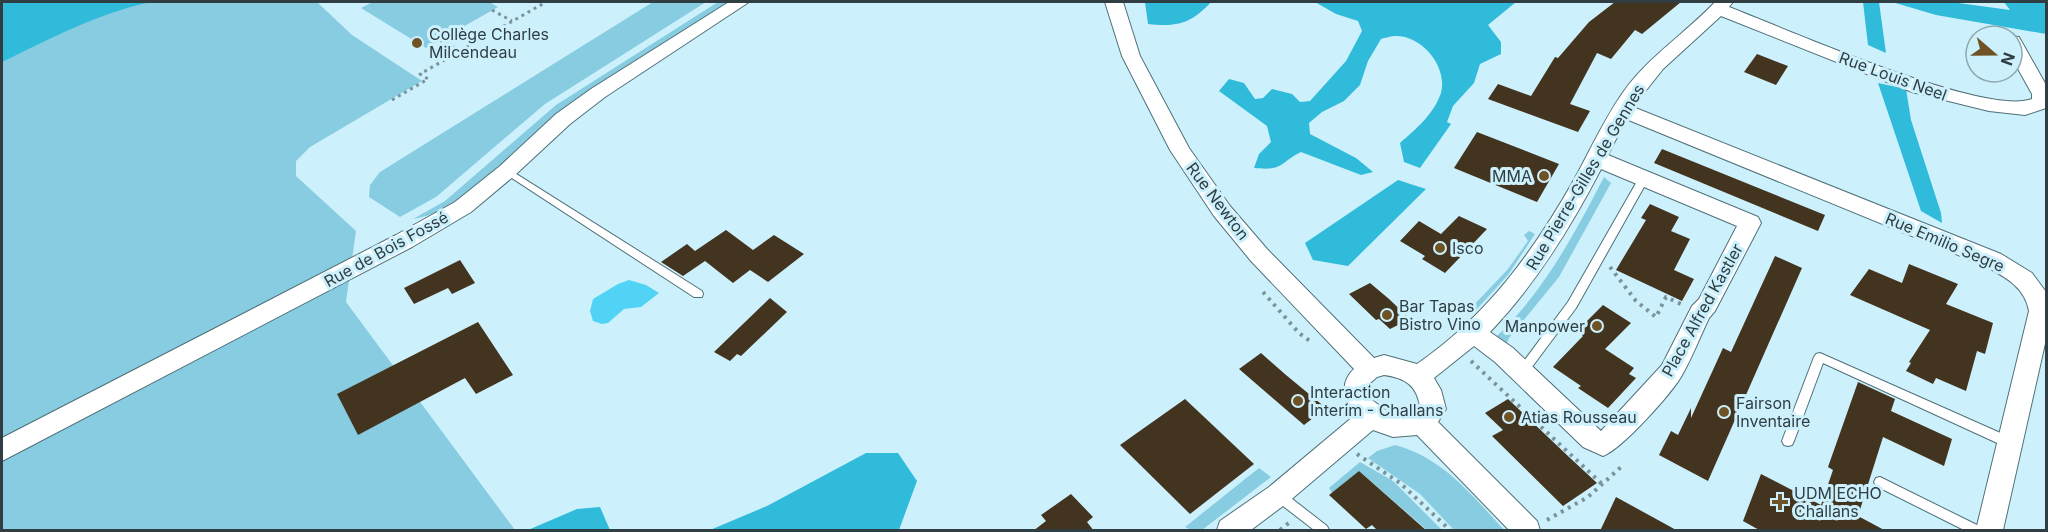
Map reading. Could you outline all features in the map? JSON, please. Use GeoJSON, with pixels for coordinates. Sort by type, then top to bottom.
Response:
{"type":"FeatureCollection","features":[{"type":"Feature","properties":{"kind":"street","name":"Rue de Bois Fossé"},"geometry":{"type":"LineString","coordinates":[[2,450],[404,241],[463,207],[507,171],[563,119],[598,93],[740,2]]}},
{"type":"Feature","properties":{"kind":"street","name":"Rue Newton"},"geometry":{"type":"LineString","coordinates":[[1114,2],[1131,56],[1180,150],[1222,211],[1259,255],[1369,369]]}},
{"type":"Feature","properties":{"kind":"street","name":"Rue Louis Neel"},"geometry":{"type":"LineString","coordinates":[[1721,5],[1919,88],[1989,105],[2025,109],[2041,103],[2042,94],[2024,62]]}},
{"type":"Feature","properties":{"kind":"street","name":"Rue Pierre-Gilles de Gennes"},"geometry":{"type":"LineString","coordinates":[[1418,376],[1475,334],[1516,290],[1542,255],[1621,110],[1647,73],[1721,5]]}},
{"type":"Feature","properties":{"kind":"street","name":"Rue Emilio Segre"},"geometry":{"type":"LineString","coordinates":[[1621,110],[1993,260],[2010,269],[2031,285],[2044,312],[1990,531]]}},
{"type":"Feature","properties":{"kind":"street","name":"Place Alfred Kastler"},"geometry":{"type":"LineString","coordinates":[[1475,334],[1504,354],[1592,439],[1603,445],[1616,434],[1671,372],[1700,312],[1707,305],[1750,223],[1595,158]]}},
{"type":"Feature","properties":{"kind":"street"},"geometry":{"type":"LineString","coordinates":[[1384,365],[1402,367],[1418,376],[1431,392],[1433,409],[1422,423],[1405,428],[1386,424],[1372,416],[1357,398],[1357,381],[1369,369],[1384,365]]}},
{"type":"Feature","properties":{"kind":"street"},"geometry":{"type":"LineString","coordinates":[[1230,531],[1278,495],[1352,454],[1372,416]]}},
{"type":"Feature","properties":{"kind":"street"},"geometry":{"type":"LineString","coordinates":[[1422,423],[1532,528]]}},
{"type":"Feature","properties":{"kind":"lane"},"geometry":{"type":"LineString","coordinates":[[507,171],[698,294]]}},
{"type":"Feature","properties":{"kind":"lane"},"geometry":{"type":"LineString","coordinates":[[1522,372],[1572,305],[1644,178]]}},
{"type":"Feature","properties":{"kind":"lane"},"geometry":{"type":"LineString","coordinates":[[1788,441],[1820,357],[2010,443]]}},
{"type":"Feature","properties":{"kind":"lane"},"geometry":{"type":"LineString","coordinates":[[1880,482],[1975,531]]}},
{"type":"Feature","properties":{"kind":"lane"},"geometry":{"type":"LineString","coordinates":[[1278,495],[1323,531]]}},
{"type":"Feature","properties":{"kind":"path"},"geometry":{"type":"LineString","coordinates":[[392,100],[428,79],[420,74],[546,2]]}},
{"type":"Feature","properties":{"kind":"path"},"geometry":{"type":"LineString","coordinates":[[492,10],[512,21]]}},
{"type":"Feature","properties":{"kind":"path"},"geometry":{"type":"LineString","coordinates":[[440,40],[460,51]]}},
{"type":"Feature","properties":{"kind":"path"},"geometry":{"type":"LineString","coordinates":[[1602,255],[1630,296],[1643,310],[1656,317],[1666,297],[1700,312]]}},
{"type":"Feature","properties":{"kind":"path"},"geometry":{"type":"LineString","coordinates":[[1456,349],[1482,370],[1602,484]]}},
{"type":"Feature","properties":{"kind":"path"},"geometry":{"type":"LineString","coordinates":[[1352,454],[1400,483],[1449,531]]}},
{"type":"Feature","properties":{"kind":"path"},"geometry":{"type":"LineString","coordinates":[[1532,528],[1588,498],[1621,467]]}},
{"type":"Feature","properties":{"kind":"path"},"geometry":{"type":"LineString","coordinates":[[1280,531],[1301,514]]}},
{"type":"Feature","properties":{"kind":"shaded area"},"geometry":{"type":"Polygon","coordinates":[[[2,2],[151,2],[93,20],[2,62],[2,2]]]}},
{"type":"Feature","properties":{"kind":"shaded area"},"geometry":{"type":"Polygon","coordinates":[[[139,2],[317,2],[352,35],[422,81],[310,147],[296,161],[296,176],[356,231],[346,302],[515,530],[2,530],[2,43],[139,2]]]}},
{"type":"Feature","properties":{"kind":"shaded area"},"geometry":{"type":"Polygon","coordinates":[[[373,2],[489,2],[498,7],[426,48],[361,8],[373,2]]]}},
{"type":"Feature","properties":{"kind":"shaded area"},"geometry":{"type":"Polygon","coordinates":[[[653,2],[706,2],[545,104],[436,197],[400,217],[369,197],[370,185],[380,172],[653,2]]]}},
{"type":"Feature","properties":{"kind":"shaded area"},"geometry":{"type":"Polygon","coordinates":[[[718,2],[730,2],[569,105],[465,196],[427,216],[413,219],[445,201],[556,105],[718,2]]]}},
{"type":"Feature","properties":{"kind":"shaded area"},"geometry":{"type":"Polygon","coordinates":[[[1145,2],[1211,2],[1190,19],[1167,25],[1148,24],[1145,2]]]}},
{"type":"Feature","properties":{"kind":"shaded area"},"geometry":{"type":"Polygon","coordinates":[[[1315,2],[1516,2],[1488,25],[1501,42],[1501,54],[1480,64],[1474,83],[1453,106],[1447,122],[1451,124],[1420,168],[1404,162],[1400,143],[1424,121],[1434,108],[1441,93],[1441,73],[1431,54],[1423,47],[1405,37],[1395,36],[1381,39],[1368,61],[1360,85],[1344,101],[1322,112],[1309,123],[1310,134],[1356,158],[1373,172],[1361,175],[1301,152],[1276,167],[1254,168],[1259,154],[1271,142],[1267,126],[1219,91],[1229,79],[1244,83],[1255,99],[1263,98],[1272,89],[1292,94],[1300,102],[1310,101],[1346,61],[1362,31],[1358,21],[1336,14],[1315,2]]]}},
{"type":"Feature","properties":{"kind":"shaded area"},"geometry":{"type":"Polygon","coordinates":[[[1863,2],[1879,2],[1886,53],[1868,45],[1863,2]]]}},
{"type":"Feature","properties":{"kind":"shaded area"},"geometry":{"type":"Polygon","coordinates":[[[1892,2],[1951,2],[2010,10],[2004,2],[2046,2],[2046,34],[2024,30],[2024,24],[1988,24],[1936,15],[1892,2]]]}},
{"type":"Feature","properties":{"kind":"shaded area"},"geometry":{"type":"Polygon","coordinates":[[[1878,83],[1906,89],[1911,120],[1941,213],[1942,223],[1921,211],[1878,83]]]}},
{"type":"Feature","properties":{"kind":"shaded area"},"geometry":{"type":"Polygon","coordinates":[[[1604,177],[1611,183],[1559,277],[1509,338],[1506,346],[1497,336],[1514,319],[1544,281],[1604,177]]]}},
{"type":"Feature","properties":{"kind":"shaded area"},"geometry":{"type":"Polygon","coordinates":[[[1398,180],[1426,189],[1348,266],[1313,260],[1305,243],[1398,180]]]}},
{"type":"Feature","properties":{"kind":"shaded area"},"geometry":{"type":"Polygon","coordinates":[[[1529,231],[1535,234],[1508,275],[1476,310],[1472,307],[1508,269],[1528,241],[1524,235],[1529,231]]]}},
{"type":"Feature","properties":{"kind":"shaded area"},"geometry":{"type":"Polygon","coordinates":[[[629,280],[646,285],[659,293],[641,307],[624,309],[608,323],[593,321],[590,311],[593,299],[629,280]]]}},
{"type":"Feature","properties":{"kind":"shaded area"},"geometry":{"type":"Polygon","coordinates":[[[1395,445],[1412,451],[1442,468],[1468,491],[1504,530],[1454,530],[1420,494],[1368,458],[1377,451],[1395,445]]]}},
{"type":"Feature","properties":{"kind":"shaded area"},"geometry":{"type":"Polygon","coordinates":[[[866,453],[898,453],[917,481],[899,530],[710,530],[767,506],[866,453]]]}},
{"type":"Feature","properties":{"kind":"shaded area"},"geometry":{"type":"Polygon","coordinates":[[[1360,462],[1393,481],[1442,530],[1427,530],[1359,471],[1332,493],[1329,488],[1360,462]]]}},
{"type":"Feature","properties":{"kind":"shaded area"},"geometry":{"type":"Polygon","coordinates":[[[1259,468],[1271,477],[1202,530],[1191,530],[1185,527],[1259,468]]]}},
{"type":"Feature","properties":{"kind":"shaded area"},"geometry":{"type":"Polygon","coordinates":[[[600,507],[610,530],[528,530],[577,509],[600,507]]]}},
{"type":"Feature","properties":{"kind":"building"},"geometry":{"type":"Polygon","coordinates":[[[1615,2],[1681,2],[1642,34],[1635,30],[1611,59],[1597,53],[1570,104],[1590,111],[1578,132],[1488,99],[1498,84],[1531,96],[1555,57],[1558,58],[1589,22],[1615,2]]]}},
{"type":"Feature","properties":{"kind":"building"},"geometry":{"type":"Polygon","coordinates":[[[1757,54],[1788,66],[1776,85],[1744,72],[1757,54]]]}},
{"type":"Feature","properties":{"kind":"building"},"geometry":{"type":"Polygon","coordinates":[[[1477,132],[1559,164],[1537,202],[1454,168],[1477,132]]]}},
{"type":"Feature","properties":{"kind":"building"},"geometry":{"type":"Polygon","coordinates":[[[1662,149],[1825,215],[1818,231],[1654,163],[1662,149]]]}},
{"type":"Feature","properties":{"kind":"building"},"geometry":{"type":"Polygon","coordinates":[[[1650,204],[1679,217],[1671,231],[1690,239],[1674,270],[1694,279],[1682,301],[1616,270],[1646,220],[1641,218],[1650,204]]]}},
{"type":"Feature","properties":{"kind":"building","name":"Isco"},"geometry":{"type":"Polygon","coordinates":[[[1459,216],[1487,229],[1445,273],[1422,259],[1425,256],[1400,241],[1419,221],[1441,234],[1459,216]]]}},
{"type":"Feature","properties":{"kind":"building"},"geometry":{"type":"Polygon","coordinates":[[[726,230],[753,250],[774,235],[804,254],[768,282],[750,270],[733,283],[705,261],[683,276],[661,262],[687,244],[695,251],[726,230]]]}},
{"type":"Feature","properties":{"kind":"building"},"geometry":{"type":"Polygon","coordinates":[[[1775,256],[1802,268],[1708,481],[1659,455],[1671,431],[1678,435],[1691,408],[1691,418],[1723,348],[1731,352],[1775,256]]]}},
{"type":"Feature","properties":{"kind":"building"},"geometry":{"type":"Polygon","coordinates":[[[460,260],[475,283],[452,294],[448,288],[414,304],[404,288],[460,260]]]}},
{"type":"Feature","properties":{"kind":"building"},"geometry":{"type":"Polygon","coordinates":[[[1909,264],[1958,284],[1946,304],[1993,323],[1985,354],[1977,351],[1966,391],[1936,378],[1933,384],[1906,371],[1911,363],[1909,362],[1930,330],[1850,295],[1869,269],[1902,283],[1909,264]]]}},
{"type":"Feature","properties":{"kind":"building"},"geometry":{"type":"Polygon","coordinates":[[[1370,283],[1410,319],[1390,329],[1379,319],[1376,320],[1349,294],[1370,283]]]}},
{"type":"Feature","properties":{"kind":"building"},"geometry":{"type":"Polygon","coordinates":[[[770,298],[787,312],[741,356],[737,354],[730,361],[714,352],[770,298]]]}},
{"type":"Feature","properties":{"kind":"building"},"geometry":{"type":"Polygon","coordinates":[[[1603,305],[1631,323],[1605,349],[1634,368],[1629,374],[1636,378],[1608,408],[1578,388],[1581,386],[1553,367],[1583,336],[1577,331],[1603,305]]]}},
{"type":"Feature","properties":{"kind":"building"},"geometry":{"type":"Polygon","coordinates":[[[478,322],[513,375],[476,394],[465,378],[358,435],[337,394],[478,322]]]}},
{"type":"Feature","properties":{"kind":"building"},"geometry":{"type":"Polygon","coordinates":[[[1261,353],[1326,408],[1304,425],[1239,369],[1261,353]]]}},
{"type":"Feature","properties":{"kind":"building"},"geometry":{"type":"Polygon","coordinates":[[[1858,382],[1895,399],[1891,411],[1952,439],[1944,466],[1883,437],[1858,516],[1886,531],[1761,531],[1743,521],[1761,474],[1821,505],[1833,470],[1828,467],[1858,382]]]}},
{"type":"Feature","properties":{"kind":"building"},"geometry":{"type":"Polygon","coordinates":[[[1185,399],[1254,464],[1190,514],[1120,445],[1185,399]]]}},
{"type":"Feature","properties":{"kind":"building"},"geometry":{"type":"Polygon","coordinates":[[[1508,399],[1597,483],[1563,506],[1492,436],[1503,430],[1485,413],[1508,399]]]}},
{"type":"Feature","properties":{"kind":"building"},"geometry":{"type":"Polygon","coordinates":[[[1359,471],[1427,531],[1378,531],[1372,525],[1366,529],[1329,495],[1359,471]]]}},
{"type":"Feature","properties":{"kind":"building"},"geometry":{"type":"Polygon","coordinates":[[[1071,494],[1093,517],[1087,522],[1094,531],[1033,531],[1046,521],[1041,515],[1071,494]]]}},
{"type":"Feature","properties":{"kind":"building"},"geometry":{"type":"Polygon","coordinates":[[[1616,497],[1678,531],[1600,531],[1616,497]]]}},
{"type":"Feature","properties":{"kind":"place","name":"Collège Charles Milcendeau"},"geometry":{"type":"Point","coordinates":[417,43]}},
{"type":"Feature","properties":{"kind":"place","name":"MMA"},"geometry":{"type":"Point","coordinates":[1544,176]}},
{"type":"Feature","properties":{"kind":"place","name":"Isco"},"geometry":{"type":"Point","coordinates":[1440,248]}},
{"type":"Feature","properties":{"kind":"place","name":"Bar Tapas Bistro Vino"},"geometry":{"type":"Point","coordinates":[1387,315]}},
{"type":"Feature","properties":{"kind":"place","name":"Manpower"},"geometry":{"type":"Point","coordinates":[1597,326]}},
{"type":"Feature","properties":{"kind":"place","name":"Interaction Interim - Challans"},"geometry":{"type":"Point","coordinates":[1298,401]}},
{"type":"Feature","properties":{"kind":"place","name":"Fairson Inventaire"},"geometry":{"type":"Point","coordinates":[1724,412]}},
{"type":"Feature","properties":{"kind":"place","name":"Atias Rousseau"},"geometry":{"type":"Point","coordinates":[1509,417]}},
{"type":"Feature","properties":{"kind":"place","name":"UDM ECHO Challans"},"geometry":{"type":"Point","coordinates":[1780,502]}}]}
